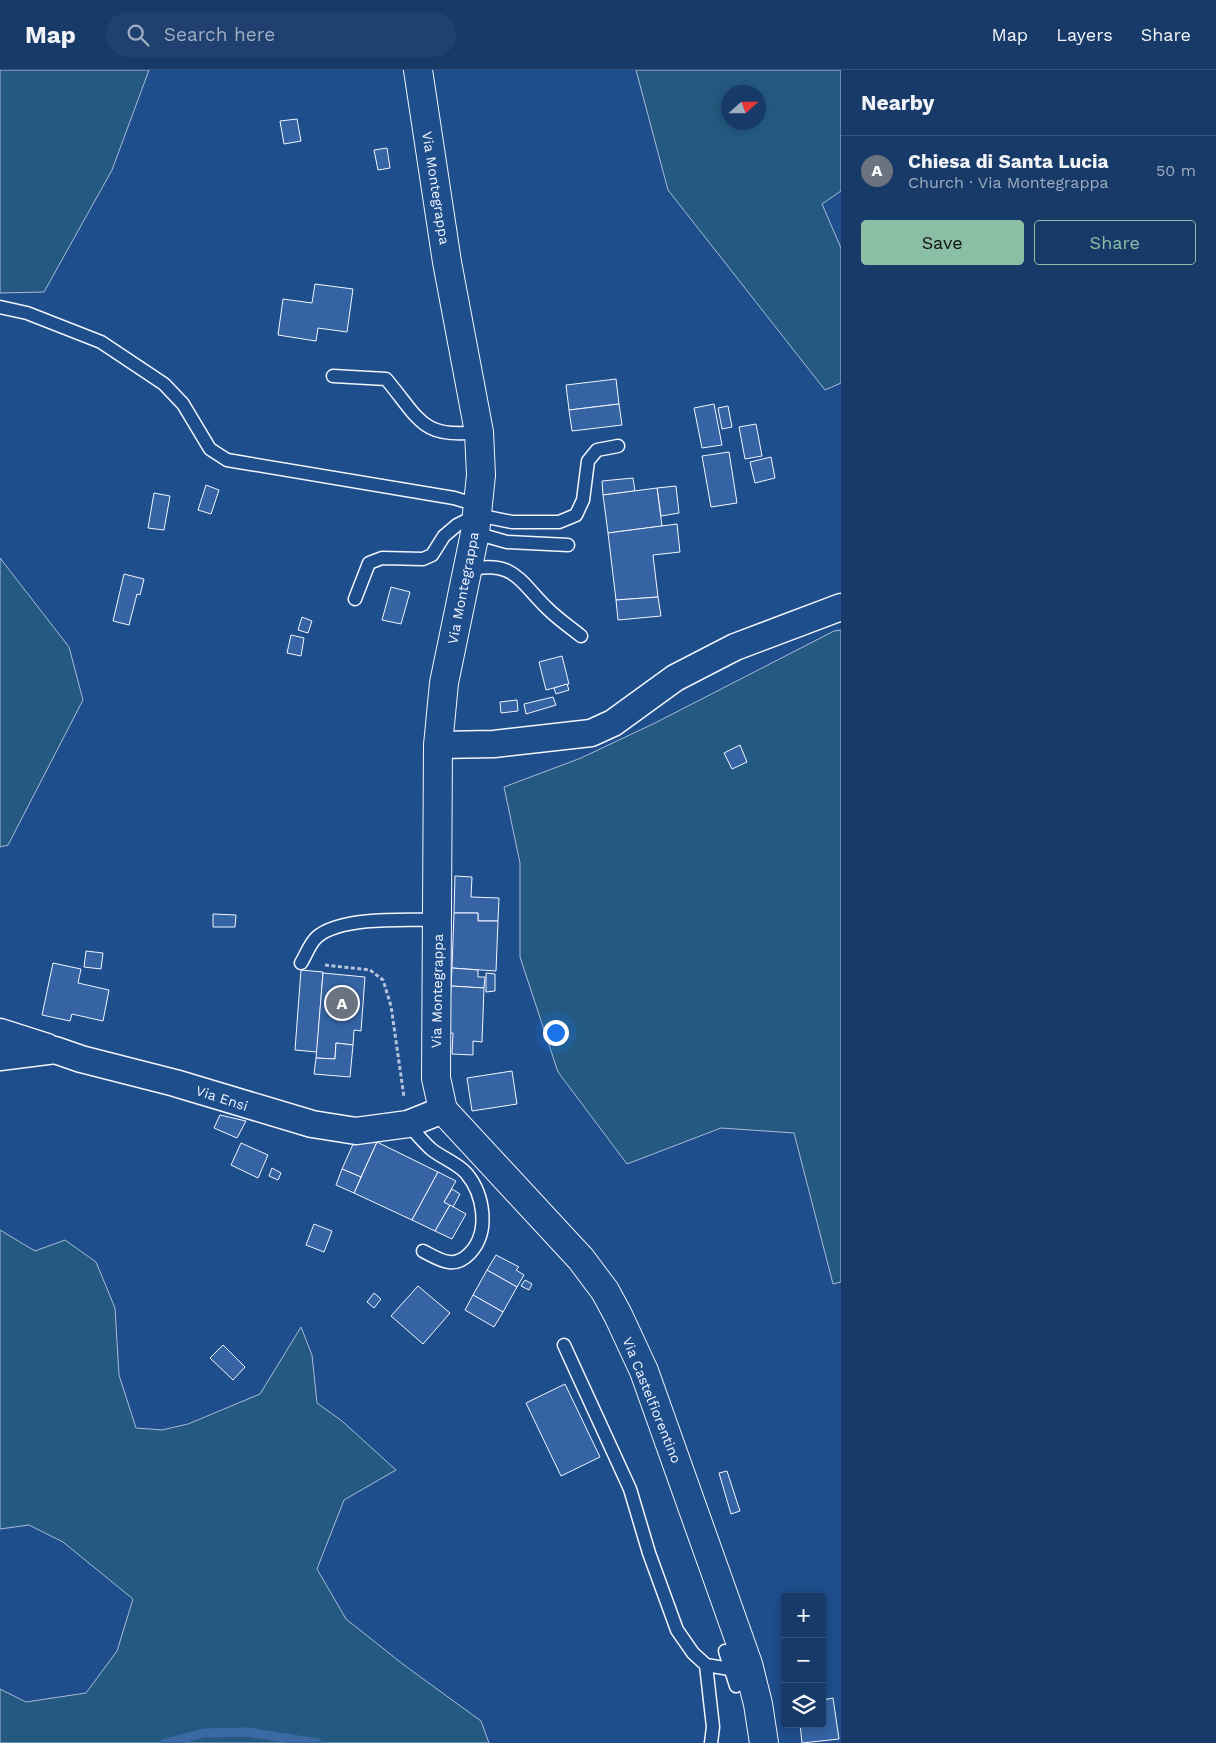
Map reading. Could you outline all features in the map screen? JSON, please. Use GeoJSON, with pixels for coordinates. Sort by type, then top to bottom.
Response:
{"type":"FeatureCollection","features":[{"type":"Feature","properties":{"kind":"street","name":"Via Montegrappa"},"geometry":{"type":"LineString","coordinates":[[418,70],[447,262],[479,432],[481,475],[467,570],[444,683],[438,745],[436,1078],[443,1110]]}},
{"type":"Feature","properties":{"kind":"street"},"geometry":{"type":"LineString","coordinates":[[438,745],[494,744],[591,733],[613,723],[675,678],[735,646],[841,607]]}},
{"type":"Feature","properties":{"kind":"street"},"geometry":{"type":"LineString","coordinates":[[0,1032],[55,1050]]}},
{"type":"Feature","properties":{"kind":"street","name":"Via Ensi"},"geometry":{"type":"LineString","coordinates":[[0,1057],[55,1050],[121,1070],[176,1083],[312,1124],[356,1132],[408,1124],[443,1110]]}},
{"type":"Feature","properties":{"kind":"street","name":"Via Castelfiorentino"},"geometry":{"type":"LineString","coordinates":[[443,1110],[581,1259],[605,1291],[618,1315],[654,1398],[735,1667],[758,1704],[764,1743]]}},
{"type":"Feature","properties":{"kind":"lane"},"geometry":{"type":"LineString","coordinates":[[0,307],[27,313],[101,342],[164,384],[182,404],[210,449],[228,460],[454,498],[507,542],[568,545]]}},
{"type":"Feature","properties":{"kind":"lane"},"geometry":{"type":"LineString","coordinates":[[333,376],[386,379],[421,423],[435,431],[455,435],[479,432]]}},
{"type":"Feature","properties":{"kind":"lane"},"geometry":{"type":"LineString","coordinates":[[355,599],[369,563],[382,558],[423,559],[432,555],[444,536],[457,525],[476,518],[512,522],[559,522],[576,516],[583,500],[588,461],[597,450],[618,446]]}},
{"type":"Feature","properties":{"kind":"lane"},"geometry":{"type":"LineString","coordinates":[[467,570],[484,566],[507,570],[527,584],[548,609],[582,636]]}},
{"type":"Feature","properties":{"kind":"lane"},"geometry":{"type":"LineString","coordinates":[[302,963],[316,938],[328,930],[348,925],[398,920],[438,920]]}},
{"type":"Feature","properties":{"kind":"lane"},"geometry":{"type":"LineString","coordinates":[[408,1124],[431,1149],[466,1172],[480,1198],[483,1223],[478,1246],[464,1260],[447,1263],[423,1251]]}},
{"type":"Feature","properties":{"kind":"lane"},"geometry":{"type":"LineString","coordinates":[[564,1345],[630,1490],[649,1553],[677,1630],[694,1653],[706,1665],[713,1727],[711,1743]]}},
{"type":"Feature","properties":{"kind":"lane"},"geometry":{"type":"LineString","coordinates":[[706,1665],[735,1667]]}},
{"type":"Feature","properties":{"kind":"path"},"geometry":{"type":"LineString","coordinates":[[302,963],[370,970],[383,980],[391,1006],[404,1096]]}},
{"type":"Feature","properties":{"kind":"shaded area"},"geometry":{"type":"Polygon","coordinates":[[[0,70],[149,70],[112,170],[44,292],[0,293],[0,70]]]}},
{"type":"Feature","properties":{"kind":"shaded area"},"geometry":{"type":"Polygon","coordinates":[[[636,70],[841,70],[841,191],[822,204],[841,248],[841,383],[825,390],[668,190],[636,70]]]}},
{"type":"Feature","properties":{"kind":"shaded area"},"geometry":{"type":"Polygon","coordinates":[[[0,558],[69,647],[83,700],[8,845],[0,847],[0,558]]]}},
{"type":"Feature","properties":{"kind":"shaded area"},"geometry":{"type":"Polygon","coordinates":[[[841,630],[841,1282],[833,1284],[794,1133],[721,1128],[627,1164],[558,1072],[520,957],[520,863],[504,787],[581,758],[655,723],[834,631],[841,630]]]}},
{"type":"Feature","properties":{"kind":"shaded area"},"geometry":{"type":"Polygon","coordinates":[[[0,1230],[35,1251],[65,1240],[96,1262],[115,1308],[119,1375],[136,1428],[162,1430],[188,1424],[260,1394],[301,1327],[312,1355],[317,1403],[342,1421],[396,1470],[344,1500],[317,1569],[346,1619],[404,1665],[481,1721],[489,1743],[0,1743],[0,1689],[26,1702],[86,1693],[117,1651],[133,1599],[63,1542],[29,1525],[0,1529],[0,1230]]]}},
{"type":"Feature","properties":{"kind":"building"},"geometry":{"type":"Polygon","coordinates":[[[297,119],[301,141],[284,144],[280,121],[297,119]]]}},
{"type":"Feature","properties":{"kind":"building"},"geometry":{"type":"Polygon","coordinates":[[[387,148],[390,168],[378,170],[374,150],[387,148]]]}},
{"type":"Feature","properties":{"kind":"building"},"geometry":{"type":"Polygon","coordinates":[[[315,284],[353,289],[347,332],[318,328],[316,341],[278,335],[283,299],[312,303],[315,284]]]}},
{"type":"Feature","properties":{"kind":"building"},"geometry":{"type":"Polygon","coordinates":[[[616,379],[619,404],[569,410],[566,385],[616,379]]]}},
{"type":"Feature","properties":{"kind":"building"},"geometry":{"type":"Polygon","coordinates":[[[619,404],[622,425],[572,431],[569,410],[619,404]]]}},
{"type":"Feature","properties":{"kind":"building"},"geometry":{"type":"Polygon","coordinates":[[[714,404],[722,445],[702,448],[694,408],[714,404]]]}},
{"type":"Feature","properties":{"kind":"building"},"geometry":{"type":"Polygon","coordinates":[[[728,406],[732,427],[722,429],[718,408],[728,406]]]}},
{"type":"Feature","properties":{"kind":"building"},"geometry":{"type":"Polygon","coordinates":[[[756,424],[762,456],[745,459],[739,427],[756,424]]]}},
{"type":"Feature","properties":{"kind":"building"},"geometry":{"type":"Polygon","coordinates":[[[729,452],[737,503],[711,507],[702,456],[729,452]]]}},
{"type":"Feature","properties":{"kind":"building"},"geometry":{"type":"Polygon","coordinates":[[[771,457],[775,478],[755,483],[750,462],[771,457]]]}},
{"type":"Feature","properties":{"kind":"building"},"geometry":{"type":"Polygon","coordinates":[[[633,478],[635,491],[603,495],[602,481],[633,478]]]}},
{"type":"Feature","properties":{"kind":"building"},"geometry":{"type":"Polygon","coordinates":[[[206,485],[219,490],[211,514],[198,510],[206,485]]]}},
{"type":"Feature","properties":{"kind":"building"},"geometry":{"type":"Polygon","coordinates":[[[676,486],[679,513],[661,516],[657,488],[676,486]]]}},
{"type":"Feature","properties":{"kind":"building"},"geometry":{"type":"Polygon","coordinates":[[[657,488],[662,526],[608,533],[603,495],[657,488]]]}},
{"type":"Feature","properties":{"kind":"building"},"geometry":{"type":"Polygon","coordinates":[[[154,493],[170,496],[164,530],[148,528],[154,493]]]}},
{"type":"Feature","properties":{"kind":"building"},"geometry":{"type":"Polygon","coordinates":[[[677,524],[680,552],[653,555],[658,597],[616,600],[608,533],[677,524]]]}},
{"type":"Feature","properties":{"kind":"building"},"geometry":{"type":"Polygon","coordinates":[[[124,574],[144,579],[140,595],[137,594],[129,625],[113,621],[124,574]]]}},
{"type":"Feature","properties":{"kind":"building"},"geometry":{"type":"Polygon","coordinates":[[[391,587],[410,592],[401,624],[382,620],[391,587]]]}},
{"type":"Feature","properties":{"kind":"building"},"geometry":{"type":"Polygon","coordinates":[[[658,597],[661,616],[618,620],[616,600],[658,597]]]}},
{"type":"Feature","properties":{"kind":"building"},"geometry":{"type":"Polygon","coordinates":[[[302,617],[312,621],[308,633],[298,630],[302,617]]]}},
{"type":"Feature","properties":{"kind":"building"},"geometry":{"type":"Polygon","coordinates":[[[291,635],[304,638],[301,656],[287,653],[291,635]]]}},
{"type":"Feature","properties":{"kind":"building"},"geometry":{"type":"Polygon","coordinates":[[[562,656],[569,684],[546,690],[539,662],[562,656]]]}},
{"type":"Feature","properties":{"kind":"building"},"geometry":{"type":"Polygon","coordinates":[[[567,684],[569,690],[556,694],[554,688],[567,684]]]}},
{"type":"Feature","properties":{"kind":"building"},"geometry":{"type":"Polygon","coordinates":[[[553,697],[556,705],[526,714],[524,704],[553,697]]]}},
{"type":"Feature","properties":{"kind":"building"},"geometry":{"type":"Polygon","coordinates":[[[517,700],[518,711],[501,713],[500,702],[517,700]]]}},
{"type":"Feature","properties":{"kind":"building"},"geometry":{"type":"Polygon","coordinates":[[[740,745],[747,762],[732,769],[724,753],[740,745]]]}},
{"type":"Feature","properties":{"kind":"building"},"geometry":{"type":"Polygon","coordinates":[[[455,876],[472,877],[471,897],[499,898],[498,921],[478,921],[478,913],[454,913],[455,876]]]}},
{"type":"Feature","properties":{"kind":"building"},"geometry":{"type":"Polygon","coordinates":[[[454,913],[478,913],[478,921],[498,921],[496,971],[452,968],[454,913]]]}},
{"type":"Feature","properties":{"kind":"building"},"geometry":{"type":"Polygon","coordinates":[[[213,914],[236,915],[235,927],[213,927],[213,914]]]}},
{"type":"Feature","properties":{"kind":"building"},"geometry":{"type":"Polygon","coordinates":[[[86,951],[103,953],[101,969],[84,967],[86,951]]]}},
{"type":"Feature","properties":{"kind":"building"},"geometry":{"type":"Polygon","coordinates":[[[53,963],[81,969],[78,983],[109,990],[103,1021],[72,1014],[70,1021],[42,1015],[53,963]]]}},
{"type":"Feature","properties":{"kind":"building"},"geometry":{"type":"Polygon","coordinates":[[[452,968],[478,970],[478,977],[485,977],[484,988],[451,986],[452,968]]]}},
{"type":"Feature","properties":{"kind":"building"},"geometry":{"type":"Polygon","coordinates":[[[301,970],[323,972],[317,1052],[295,1050],[301,970]]]}},
{"type":"Feature","properties":{"kind":"building"},"geometry":{"type":"Polygon","coordinates":[[[323,973],[365,977],[361,1031],[354,1030],[353,1045],[336,1043],[335,1059],[316,1058],[323,973]]]}},
{"type":"Feature","properties":{"kind":"building"},"geometry":{"type":"Polygon","coordinates":[[[486,973],[495,974],[495,991],[486,992],[486,973]]]}},
{"type":"Feature","properties":{"kind":"building"},"geometry":{"type":"Polygon","coordinates":[[[451,986],[484,988],[482,1042],[473,1041],[473,1055],[452,1054],[453,1033],[449,1033],[451,986]]]}},
{"type":"Feature","properties":{"kind":"building"},"geometry":{"type":"Polygon","coordinates":[[[336,1043],[353,1045],[350,1077],[314,1074],[316,1058],[335,1059],[336,1043]]]}},
{"type":"Feature","properties":{"kind":"building"},"geometry":{"type":"Polygon","coordinates":[[[512,1071],[517,1104],[472,1111],[467,1078],[512,1071]]]}},
{"type":"Feature","properties":{"kind":"building"},"geometry":{"type":"Polygon","coordinates":[[[220,1115],[246,1121],[237,1138],[214,1128],[220,1115]]]}},
{"type":"Feature","properties":{"kind":"building"},"geometry":{"type":"Polygon","coordinates":[[[354,1142],[377,1142],[361,1177],[342,1169],[354,1142]]]}},
{"type":"Feature","properties":{"kind":"building"},"geometry":{"type":"Polygon","coordinates":[[[377,1142],[438,1172],[412,1220],[354,1193],[377,1142]]]}},
{"type":"Feature","properties":{"kind":"building"},"geometry":{"type":"Polygon","coordinates":[[[241,1143],[268,1155],[258,1178],[231,1165],[241,1143]]]}},
{"type":"Feature","properties":{"kind":"building"},"geometry":{"type":"Polygon","coordinates":[[[272,1168],[281,1173],[278,1180],[269,1176],[272,1168]]]}},
{"type":"Feature","properties":{"kind":"building"},"geometry":{"type":"Polygon","coordinates":[[[342,1169],[361,1177],[354,1193],[336,1185],[342,1169]]]}},
{"type":"Feature","properties":{"kind":"building"},"geometry":{"type":"Polygon","coordinates":[[[438,1172],[456,1181],[444,1202],[450,1205],[435,1231],[412,1220],[438,1172]]]}},
{"type":"Feature","properties":{"kind":"building"},"geometry":{"type":"Polygon","coordinates":[[[452,1189],[460,1194],[453,1207],[444,1202],[452,1189]]]}},
{"type":"Feature","properties":{"kind":"building"},"geometry":{"type":"Polygon","coordinates":[[[450,1205],[466,1214],[452,1239],[435,1231],[450,1205]]]}},
{"type":"Feature","properties":{"kind":"building"},"geometry":{"type":"Polygon","coordinates":[[[314,1224],[332,1231],[324,1252],[306,1245],[314,1224]]]}},
{"type":"Feature","properties":{"kind":"building"},"geometry":{"type":"Polygon","coordinates":[[[496,1255],[519,1267],[516,1270],[524,1275],[517,1287],[487,1270],[496,1255]]]}},
{"type":"Feature","properties":{"kind":"building"},"geometry":{"type":"Polygon","coordinates":[[[487,1270],[517,1287],[503,1312],[473,1295],[487,1270]]]}},
{"type":"Feature","properties":{"kind":"building"},"geometry":{"type":"Polygon","coordinates":[[[525,1280],[532,1284],[529,1290],[521,1286],[525,1280]]]}},
{"type":"Feature","properties":{"kind":"building"},"geometry":{"type":"Polygon","coordinates":[[[418,1286],[450,1313],[423,1344],[391,1316],[418,1286]]]}},
{"type":"Feature","properties":{"kind":"building"},"geometry":{"type":"Polygon","coordinates":[[[374,1293],[381,1299],[374,1308],[367,1302],[374,1293]]]}},
{"type":"Feature","properties":{"kind":"building"},"geometry":{"type":"Polygon","coordinates":[[[473,1295],[503,1312],[494,1327],[465,1310],[473,1295]]]}},
{"type":"Feature","properties":{"kind":"building"},"geometry":{"type":"Polygon","coordinates":[[[223,1345],[245,1367],[233,1380],[210,1358],[223,1345]]]}},
{"type":"Feature","properties":{"kind":"building"},"geometry":{"type":"Polygon","coordinates":[[[565,1384],[600,1457],[561,1476],[526,1403],[565,1384]]]}},
{"type":"Feature","properties":{"kind":"building"},"geometry":{"type":"Polygon","coordinates":[[[727,1471],[740,1511],[731,1514],[719,1473],[727,1471]]]}},
{"type":"Feature","properties":{"kind":"building"},"geometry":{"type":"Polygon","coordinates":[[[833,1698],[839,1739],[802,1743],[800,1728],[826,1728],[826,1699],[833,1698]]]}},
{"type":"Feature","properties":{"kind":"waterway"},"geometry":{"type":"LineString","coordinates":[[165,1743],[204,1733],[247,1732],[317,1743]]}},
{"type":"Feature","properties":{"kind":"place","name":"Chiesa di Santa Lucia"},"geometry":{"type":"Point","coordinates":[342,1003]}}]}
